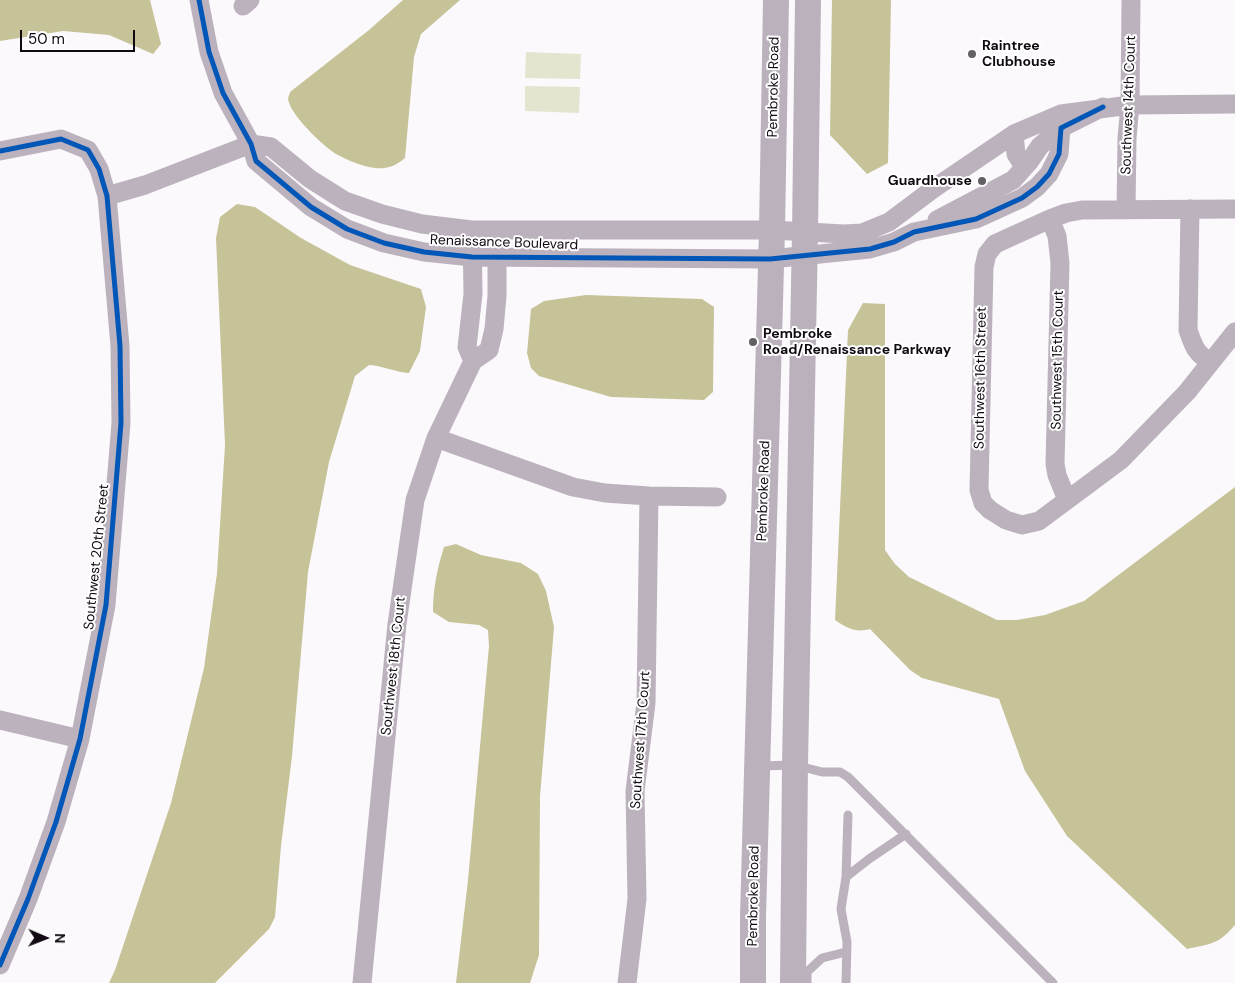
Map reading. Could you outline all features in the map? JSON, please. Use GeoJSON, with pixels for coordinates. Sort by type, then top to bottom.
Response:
{"type":"FeatureCollection","features":[{"type":"Feature","properties":{"kind":"main road","name":"Pembroke Road"},"geometry":{"type":"LineString","coordinates":[[753,983],[756,766],[772,230],[776,0]]}},
{"type":"Feature","properties":{"kind":"main road"},"geometry":{"type":"LineString","coordinates":[[793,983],[794,766],[808,0]]}},
{"type":"Feature","properties":{"kind":"street","name":"Renaissance Boulevard"},"geometry":{"type":"LineString","coordinates":[[199,0],[209,52],[223,93],[252,144],[256,161],[311,207],[347,229],[384,242],[424,252],[472,256],[770,259],[805,244]]}},
{"type":"Feature","properties":{"kind":"street","name":"Southwest 14th Court"},"geometry":{"type":"LineString","coordinates":[[1126,210],[1126,138],[1130,105],[1131,0]]}},
{"type":"Feature","properties":{"kind":"street"},"geometry":{"type":"LineString","coordinates":[[805,244],[844,234],[862,233],[889,222],[933,189],[1014,134],[1061,114],[1103,107],[1130,105],[1235,104]]}},
{"type":"Feature","properties":{"kind":"street"},"geometry":{"type":"LineString","coordinates":[[805,244],[870,249],[894,242],[1013,180],[1040,146],[1061,128],[1103,107]]}},
{"type":"Feature","properties":{"kind":"street"},"geometry":{"type":"LineString","coordinates":[[914,232],[976,219],[1022,198],[1037,187],[1049,174],[1059,154],[1061,128]]}},
{"type":"Feature","properties":{"kind":"street"},"geometry":{"type":"LineString","coordinates":[[1014,134],[1016,154],[1024,167]]}},
{"type":"Feature","properties":{"kind":"street","name":"Southwest 20th Street"},"geometry":{"type":"LineString","coordinates":[[0,151],[61,139],[88,150],[99,169],[107,196],[120,346],[121,423],[106,605],[80,739],[53,831],[28,899],[0,965]]}},
{"type":"Feature","properties":{"kind":"street","name":"Renaissance Boulevard"},"geometry":{"type":"LineString","coordinates":[[252,144],[271,147],[310,179],[345,201],[382,214],[422,224],[472,230],[772,230],[805,244]]}},
{"type":"Feature","properties":{"kind":"street"},"geometry":{"type":"LineString","coordinates":[[107,196],[146,185],[252,144]]}},
{"type":"Feature","properties":{"kind":"street"},"geometry":{"type":"LineString","coordinates":[[1190,209],[1188,330],[1199,355],[1210,362]]}},
{"type":"Feature","properties":{"kind":"street"},"geometry":{"type":"LineString","coordinates":[[1050,219],[1082,210],[1235,209]]}},
{"type":"Feature","properties":{"kind":"street","name":"Southwest 16th Street"},"geometry":{"type":"LineString","coordinates":[[1050,219],[995,244],[987,254],[984,267],[979,490],[983,503],[1006,520],[1022,525],[1039,521],[1067,500]]}},
{"type":"Feature","properties":{"kind":"street","name":"Southwest 15th Court"},"geometry":{"type":"LineString","coordinates":[[1050,219],[1057,236],[1060,263],[1055,464],[1057,475],[1067,500]]}},
{"type":"Feature","properties":{"kind":"street"},"geometry":{"type":"LineString","coordinates":[[472,230],[472,294],[467,346],[473,361]]}},
{"type":"Feature","properties":{"kind":"street","name":"Southwest 18th Court"},"geometry":{"type":"LineString","coordinates":[[362,983],[397,624],[415,500],[436,438],[473,361],[489,350],[494,328],[497,296],[497,230]]}},
{"type":"Feature","properties":{"kind":"street"},"geometry":{"type":"LineString","coordinates":[[652,259],[653,230]]}},
{"type":"Feature","properties":{"kind":"street"},"geometry":{"type":"LineString","coordinates":[[1067,500],[1121,460],[1187,392],[1235,332]]}},
{"type":"Feature","properties":{"kind":"street"},"geometry":{"type":"LineString","coordinates":[[436,438],[574,487],[649,496],[717,497]]}},
{"type":"Feature","properties":{"kind":"street","name":"Southwest 17th Court"},"geometry":{"type":"LineString","coordinates":[[628,983],[637,899],[635,791],[646,703],[649,496]]}},
{"type":"Feature","properties":{"kind":"street"},"geometry":{"type":"LineString","coordinates":[[0,720],[80,739]]}},
{"type":"Feature","properties":{"kind":"lane"},"geometry":{"type":"LineString","coordinates":[[756,766],[794,766],[822,772],[840,772],[848,776],[1053,983]]}},
{"type":"Feature","properties":{"kind":"lane"},"geometry":{"type":"LineString","coordinates":[[846,983],[846,942],[841,909],[846,877],[848,815]]}},
{"type":"Feature","properties":{"kind":"lane"},"geometry":{"type":"LineString","coordinates":[[846,877],[906,834]]}},
{"type":"Feature","properties":{"kind":"lane"},"geometry":{"type":"LineString","coordinates":[[807,983],[807,972],[822,958],[846,952]]}},
{"type":"Feature","properties":{"kind":"green space"},"geometry":{"type":"Polygon","coordinates":[[[526,52],[581,54],[580,79],[525,78],[526,52]]]}},
{"type":"Feature","properties":{"kind":"green space"},"geometry":{"type":"Polygon","coordinates":[[[525,86],[580,87],[579,113],[525,111],[525,86]]]}},
{"type":"Feature","properties":{"kind":"shaded area"},"geometry":{"type":"Polygon","coordinates":[[[0,0],[150,0],[161,44],[153,54],[109,35],[63,31],[0,41],[0,0]]]}},
{"type":"Feature","properties":{"kind":"shaded area"},"geometry":{"type":"Polygon","coordinates":[[[403,0],[460,0],[421,34],[414,57],[405,158],[390,167],[384,168],[358,164],[327,148],[300,120],[290,105],[288,98],[290,92],[369,30],[403,0]]]}},
{"type":"Feature","properties":{"kind":"shaded area"},"geometry":{"type":"Polygon","coordinates":[[[832,0],[891,0],[888,163],[867,174],[830,135],[832,0]]]}},
{"type":"Feature","properties":{"kind":"shaded area"},"geometry":{"type":"Polygon","coordinates":[[[237,204],[255,207],[301,238],[350,265],[421,289],[426,307],[420,351],[409,373],[369,365],[355,376],[329,462],[308,572],[292,756],[275,917],[269,929],[215,983],[109,983],[171,803],[204,668],[217,573],[225,445],[216,238],[220,217],[237,204]]]}},
{"type":"Feature","properties":{"kind":"shaded area"},"geometry":{"type":"Polygon","coordinates":[[[586,295],[702,299],[714,307],[713,392],[704,400],[611,397],[539,376],[531,368],[527,353],[531,309],[544,301],[586,295]]]}},
{"type":"Feature","properties":{"kind":"shaded area"},"geometry":{"type":"Polygon","coordinates":[[[863,303],[885,304],[885,550],[895,564],[909,577],[997,620],[1017,620],[1045,615],[1084,601],[1235,487],[1235,925],[1219,940],[1187,949],[1067,836],[1025,771],[999,699],[922,678],[910,670],[870,629],[852,629],[835,620],[848,330],[863,303]]]}},
{"type":"Feature","properties":{"kind":"shaded area"},"geometry":{"type":"Polygon","coordinates":[[[456,544],[481,555],[521,563],[538,574],[546,591],[554,627],[540,797],[539,955],[530,983],[456,983],[468,880],[489,646],[488,630],[479,625],[449,622],[433,612],[436,579],[444,547],[456,544]]]}},
{"type":"Feature","properties":{"kind":"cycle path"},"geometry":{"type":"LineString","coordinates":[[199,0],[209,52],[223,93],[251,144],[256,161],[311,207],[347,229],[384,243],[424,252],[472,257],[770,259],[870,249],[894,242],[914,232],[976,219],[1022,198],[1037,187],[1049,174],[1059,154],[1061,128],[1103,107]]}},
{"type":"Feature","properties":{"kind":"cycle path"},"geometry":{"type":"LineString","coordinates":[[0,151],[61,139],[88,150],[99,169],[107,196],[120,346],[121,423],[106,605],[80,739],[56,822],[28,899],[0,965]]}},
{"type":"Feature","properties":{"kind":"place","name":"Raintree Clubhouse"},"geometry":{"type":"Point","coordinates":[972,54]}},
{"type":"Feature","properties":{"kind":"place","name":"Guardhouse"},"geometry":{"type":"Point","coordinates":[982,181]}},
{"type":"Feature","properties":{"kind":"place","name":"Pembroke Road/Renaissance Parkway"},"geometry":{"type":"Point","coordinates":[753,342]}}]}
